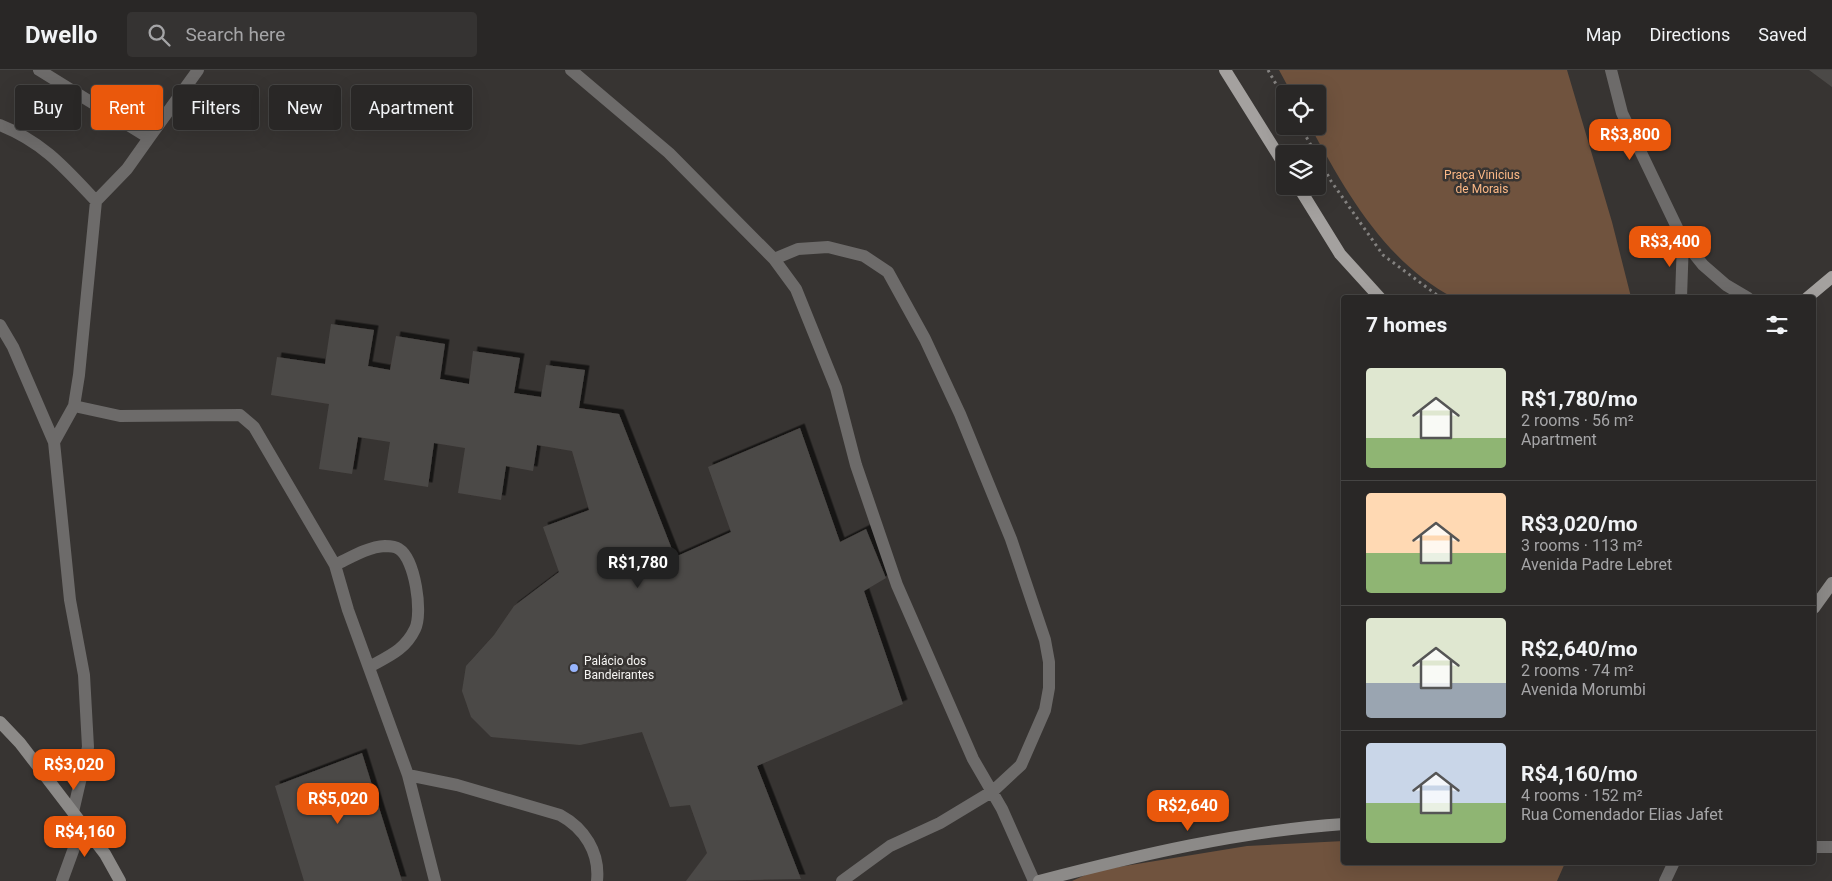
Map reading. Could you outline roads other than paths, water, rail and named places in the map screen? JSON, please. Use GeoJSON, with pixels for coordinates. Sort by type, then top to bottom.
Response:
{"type":"FeatureCollection","features":[{"type":"Feature","properties":{"kind":"main road"},"geometry":{"type":"LineString","coordinates":[[1224,71],[1276,152]]}},
{"type":"Feature","properties":{"kind":"main road"},"geometry":{"type":"LineString","coordinates":[[1304,195],[1340,254],[1377,295]]}},
{"type":"Feature","properties":{"kind":"main road"},"geometry":{"type":"LineString","coordinates":[[1811,295],[1832,277]]}},
{"type":"Feature","properties":{"kind":"main road"},"geometry":{"type":"LineString","coordinates":[[1816,605],[1832,583]]}},
{"type":"Feature","properties":{"kind":"main road"},"geometry":{"type":"LineString","coordinates":[[0,722],[20,743],[105,854],[120,881]]}},
{"type":"Feature","properties":{"kind":"main road"},"geometry":{"type":"LineString","coordinates":[[1039,881],[1139,855],[1288,828],[1341,824]]}},
{"type":"Feature","properties":{"kind":"street"},"geometry":{"type":"LineString","coordinates":[[39,70],[149,138]]}},
{"type":"Feature","properties":{"kind":"street"},"geometry":{"type":"LineString","coordinates":[[54,442],[74,406],[80,375],[96,201],[127,169],[198,70]]}},
{"type":"Feature","properties":{"kind":"street"},"geometry":{"type":"LineString","coordinates":[[572,70],[669,152],[774,259],[796,289],[836,388],[856,465],[897,585],[973,759],[993,791],[1034,881]]}},
{"type":"Feature","properties":{"kind":"street"},"geometry":{"type":"LineString","coordinates":[[1611,70],[1622,113],[1684,240],[1703,265],[1726,285],[1743,295]]}},
{"type":"Feature","properties":{"kind":"street"},"geometry":{"type":"LineString","coordinates":[[0,125],[24,134],[57,160],[96,201]]}},
{"type":"Feature","properties":{"kind":"street"},"geometry":{"type":"LineString","coordinates":[[1681,295],[1684,240]]}},
{"type":"Feature","properties":{"kind":"street"},"geometry":{"type":"LineString","coordinates":[[774,259],[798,249],[828,247],[864,256],[888,272],[925,339],[964,423],[1011,539],[1045,640],[1049,662],[1049,688],[1045,710],[1021,765],[993,791],[940,822],[890,846],[842,881]]}},
{"type":"Feature","properties":{"kind":"street"},"geometry":{"type":"LineString","coordinates":[[0,325],[13,347],[54,442],[70,600],[84,675],[88,747],[72,812]]}},
{"type":"Feature","properties":{"kind":"street"},"geometry":{"type":"LineString","coordinates":[[74,406],[120,416],[223,414],[240,415],[248,420],[335,565],[408,775],[435,881]]}},
{"type":"Feature","properties":{"kind":"street"},"geometry":{"type":"LineString","coordinates":[[335,565],[372,548],[385,546],[398,548],[407,557],[419,601],[416,627],[402,649],[369,667]]}},
{"type":"Feature","properties":{"kind":"street"},"geometry":{"type":"LineString","coordinates":[[408,775],[457,785],[560,815],[575,823],[587,836],[593,856],[597,881]]}},
{"type":"Feature","properties":{"kind":"street"},"geometry":{"type":"LineString","coordinates":[[62,881],[82,826]]}},
{"type":"Feature","properties":{"kind":"street"},"geometry":{"type":"LineString","coordinates":[[1816,847],[1832,847]]}},
{"type":"Feature","properties":{"kind":"street"},"geometry":{"type":"LineString","coordinates":[[1665,881],[1673,865]]}},
{"type":"Feature","properties":{"kind":"place","name":"Palácio dos Bandeirantes"},"geometry":{"type":"Point","coordinates":[574,668]}},
{"type":"Feature","properties":{"kind":"park label","name":"Praça Vinicius de Morais"},"geometry":{"type":"Point","coordinates":[1482,182]}}]}
